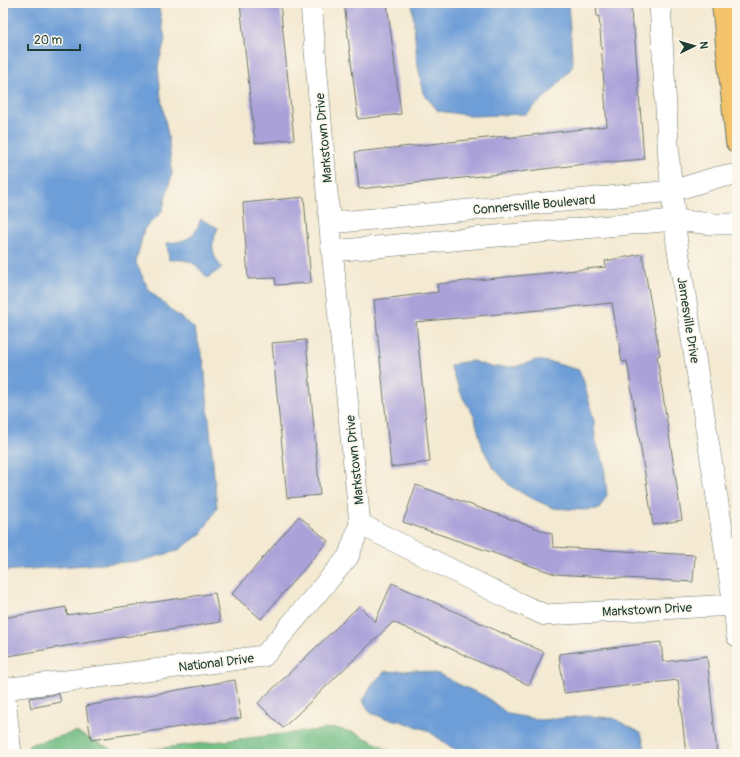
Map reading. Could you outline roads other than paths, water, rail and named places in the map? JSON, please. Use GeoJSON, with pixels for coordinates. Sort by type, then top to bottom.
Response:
{"type":"FeatureCollection","features":[{"type":"Feature","properties":{"kind":"main road"},"geometry":{"type":"LineString","coordinates":[[723,3],[737,142]]}},
{"type":"Feature","properties":{"kind":"street","name":"Markstown Drive"},"geometry":{"type":"LineString","coordinates":[[311,3],[332,251],[360,524],[545,615],[734,605]]}},
{"type":"Feature","properties":{"kind":"street","name":"Jamesville Drive"},"geometry":{"type":"LineString","coordinates":[[660,3],[669,162],[674,220],[734,605],[737,636]]}},
{"type":"Feature","properties":{"kind":"street","name":"Connersville Boulevard"},"geometry":{"type":"LineString","coordinates":[[330,223],[672,191],[718,177],[737,175]]}},
{"type":"Feature","properties":{"kind":"street"},"geometry":{"type":"LineString","coordinates":[[332,251],[674,220],[713,224],[737,224]]}},
{"type":"Feature","properties":{"kind":"street","name":"National Drive"},"geometry":{"type":"LineString","coordinates":[[4,689],[264,656],[348,557],[360,524]]}},
{"type":"Feature","properties":{"kind":"street"},"geometry":{"type":"LineString","coordinates":[[4,689],[11,754]]}},
{"type":"Feature","properties":{"kind":"water"},"geometry":{"type":"Polygon","coordinates":[[[3,3],[158,3],[165,39],[158,66],[161,98],[169,141],[172,174],[162,212],[144,229],[136,263],[149,290],[194,328],[204,363],[217,508],[201,534],[177,551],[140,561],[3,571],[3,3]]]}},
{"type":"Feature","properties":{"kind":"water"},"geometry":{"type":"Polygon","coordinates":[[[412,3],[568,3],[573,66],[553,90],[526,114],[474,116],[438,111],[423,93],[417,60],[412,3]]]}},
{"type":"Feature","properties":{"kind":"water"},"geometry":{"type":"Polygon","coordinates":[[[201,219],[218,228],[214,239],[213,249],[222,268],[207,278],[199,268],[191,262],[169,260],[167,243],[189,238],[195,231],[201,219]]]}},
{"type":"Feature","properties":{"kind":"water"},"geometry":{"type":"Polygon","coordinates":[[[536,360],[579,370],[584,382],[594,421],[595,439],[604,464],[607,495],[599,509],[582,510],[553,508],[510,486],[493,467],[483,449],[474,416],[463,398],[450,366],[458,363],[473,361],[491,367],[515,367],[536,360]]]}},
{"type":"Feature","properties":{"kind":"water"},"geometry":{"type":"Polygon","coordinates":[[[417,670],[439,674],[485,696],[508,714],[541,720],[585,716],[613,718],[641,733],[645,754],[461,754],[427,730],[371,713],[363,701],[372,684],[384,672],[417,670]]]}}]}
